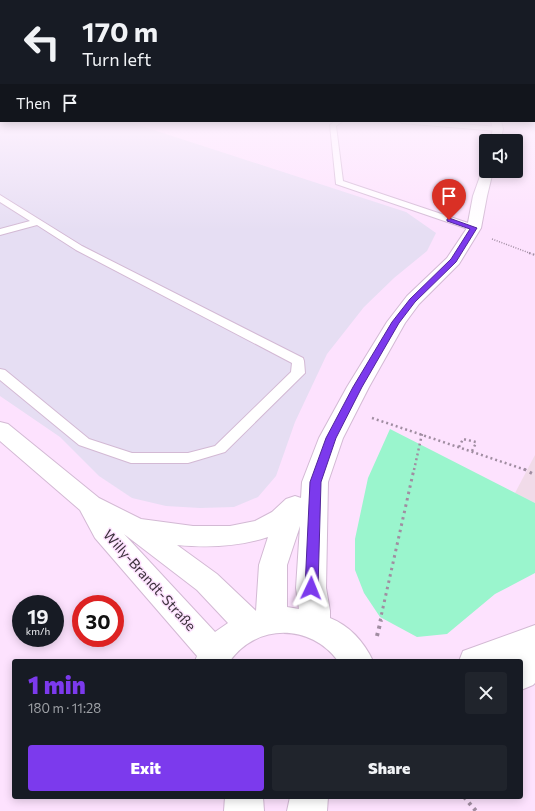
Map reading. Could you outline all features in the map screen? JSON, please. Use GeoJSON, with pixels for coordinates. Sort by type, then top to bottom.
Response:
{"type":"FeatureCollection","features":[{"type":"Feature","properties":{"kind":"street"},"geometry":{"type":"LineString","coordinates":[[135,528],[185,537],[221,536],[244,533],[263,528],[279,519],[295,505],[315,482],[336,429],[367,370],[396,322],[413,300],[481,233],[480,196],[485,178]]}},
{"type":"Feature","properties":{"kind":"street","name":"Willy-Brandt-Straße"},"geometry":{"type":"LineString","coordinates":[[0,429],[90,504],[135,528],[261,623]]}},
{"type":"Feature","properties":{"kind":"street"},"geometry":{"type":"LineString","coordinates":[[314,624],[315,611],[311,588],[315,482]]}},
{"type":"Feature","properties":{"kind":"street","name":"Willy-Brandt-Straße"},"geometry":{"type":"LineString","coordinates":[[90,504],[105,531],[213,657]]}},
{"type":"Feature","properties":{"kind":"street"},"geometry":{"type":"LineString","coordinates":[[261,623],[273,565],[282,536],[295,505]]}},
{"type":"Feature","properties":{"kind":"street"},"geometry":{"type":"LineString","coordinates":[[213,657],[225,641],[261,623],[286,619],[314,624],[329,632],[342,642],[354,654],[356,659]]}},
{"type":"Feature","properties":{"kind":"street"},"geometry":{"type":"LineString","coordinates":[[480,659],[535,639]]}},
{"type":"Feature","properties":{"kind":"street"},"geometry":{"type":"LineString","coordinates":[[523,673],[535,660]]}},
{"type":"Feature","properties":{"kind":"street"},"geometry":{"type":"LineString","coordinates":[[244,799],[244,811]]}},
{"type":"Feature","properties":{"kind":"street"},"geometry":{"type":"LineString","coordinates":[[307,811],[309,799]]}},
{"type":"Feature","properties":{"kind":"lane"},"geometry":{"type":"LineString","coordinates":[[336,155],[339,182],[481,233]]}},
{"type":"Feature","properties":{"kind":"lane"},"geometry":{"type":"LineString","coordinates":[[0,198],[79,248],[298,361],[298,373],[220,449],[188,458],[131,458],[84,442],[0,373]]}},
{"type":"Feature","properties":{"kind":"lane"},"geometry":{"type":"LineString","coordinates":[[0,232],[38,222]]}},
{"type":"Feature","properties":{"kind":"path"},"geometry":{"type":"LineString","coordinates":[[481,233],[535,255]]}},
{"type":"Feature","properties":{"kind":"path"},"geometry":{"type":"LineString","coordinates":[[372,418],[523,468],[535,476]]}},
{"type":"Feature","properties":{"kind":"path"},"geometry":{"type":"LineString","coordinates":[[377,638],[422,434]]}},
{"type":"Feature","properties":{"kind":"path"},"geometry":{"type":"LineString","coordinates":[[459,447],[462,439],[476,443],[472,451]]}},
{"type":"Feature","properties":{"kind":"path"},"geometry":{"type":"LineString","coordinates":[[466,799],[476,811]]}},
{"type":"Feature","properties":{"kind":"shaded area"},"geometry":{"type":"Polygon","coordinates":[[[0,155],[230,155],[406,212],[436,233],[427,251],[394,278],[364,307],[327,354],[295,422],[276,476],[258,497],[234,507],[200,508],[166,506],[132,498],[99,476],[60,437],[0,396],[0,155]]]}},
{"type":"Feature","properties":{"kind":"shaded area"},"geometry":{"type":"Polygon","coordinates":[[[535,455],[535,503],[515,493],[535,455]]]}},
{"type":"Feature","properties":{"kind":"green space"},"geometry":{"type":"Polygon","coordinates":[[[390,429],[535,503],[535,573],[495,594],[447,634],[417,637],[380,617],[364,593],[355,570],[355,539],[368,478],[390,429]]]}},
{"type":"Feature","properties":{"kind":"route"},"geometry":{"type":"LineString","coordinates":[[311,588],[315,482],[331,438],[370,365],[396,322],[413,300],[453,261],[474,228],[449,220]]}}]}
